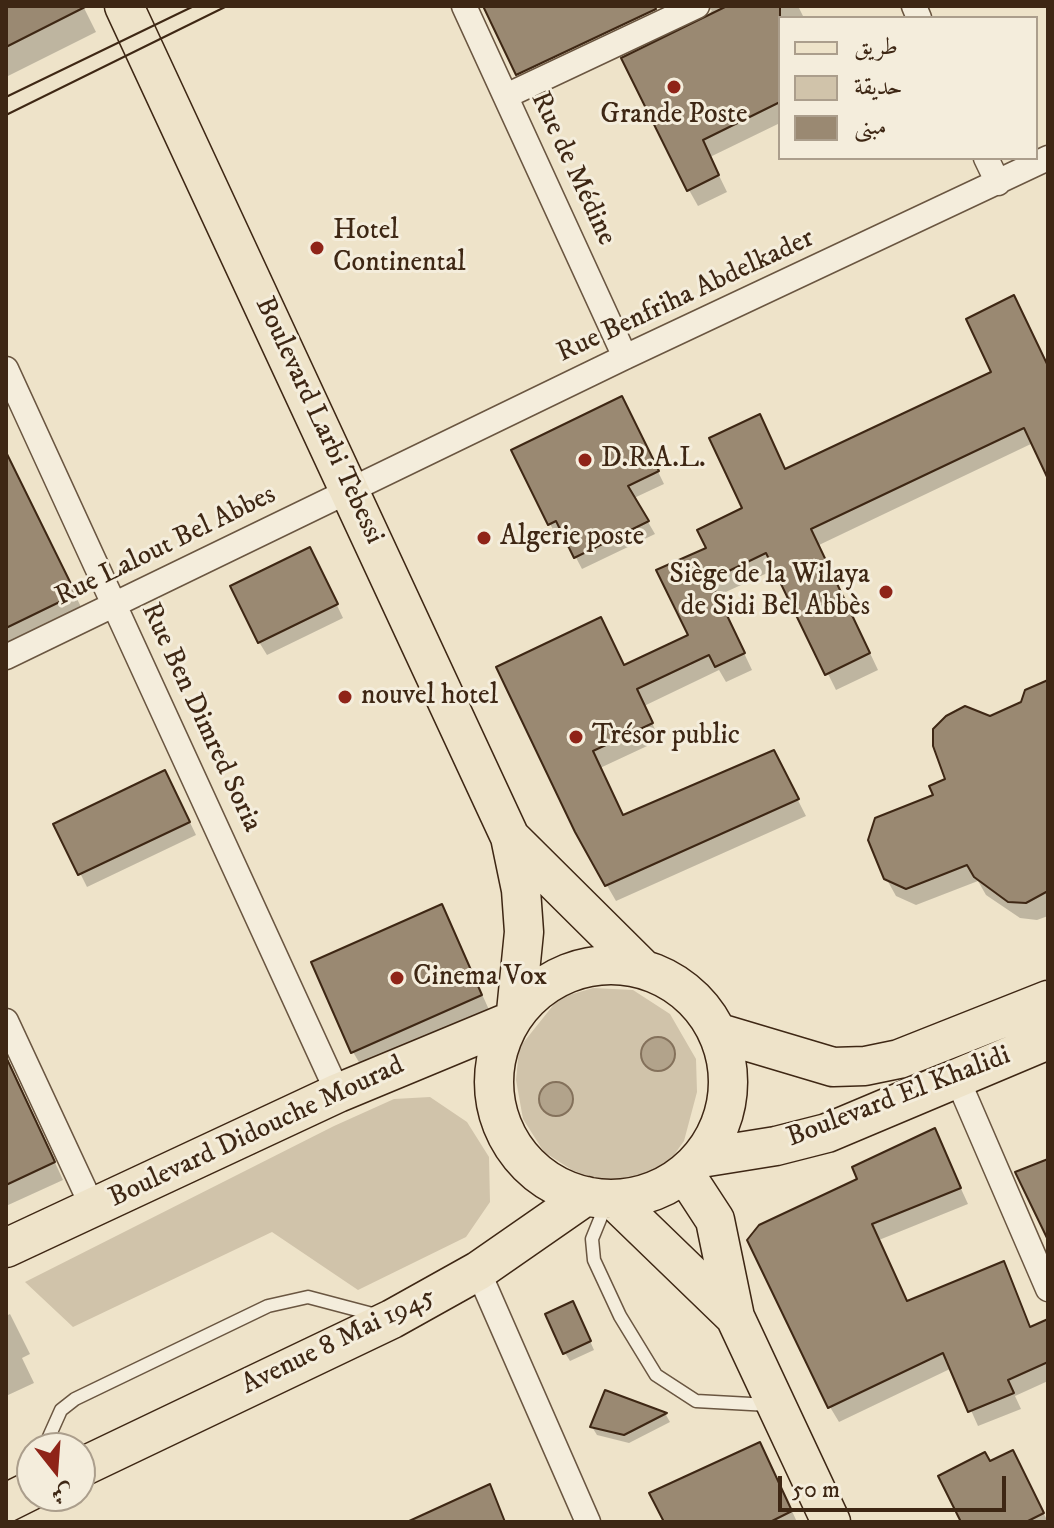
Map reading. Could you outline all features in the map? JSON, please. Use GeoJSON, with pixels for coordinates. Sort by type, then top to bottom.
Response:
{"type":"FeatureCollection","features":[{"type":"Feature","properties":{"kind":"main road","name":"Boulevard Larbi Tebessi"},"geometry":{"type":"LineString","coordinates":[[124,6],[510,837]]}},
{"type":"Feature","properties":{"kind":"main road"},"geometry":{"type":"LineString","coordinates":[[510,837],[642,968]]}},
{"type":"Feature","properties":{"kind":"main road"},"geometry":{"type":"LineString","coordinates":[[510,837],[521,890],[524,932],[513,1017]]}},
{"type":"Feature","properties":{"kind":"main road"},"geometry":{"type":"LineString","coordinates":[[603,1199],[651,1193],[693,1166],[716,1136],[729,1084],[727,1058],[719,1033],[700,1004],[674,982],[642,968],[619,965],[573,971],[532,995],[513,1017],[499,1044],[493,1077],[496,1112],[504,1134],[533,1170],[555,1185],[603,1199],[651,1232],[672,1259],[735,1317]]}},
{"type":"Feature","properties":{"kind":"main road"},"geometry":{"type":"LineString","coordinates":[[719,1033],[833,1067],[865,1066],[899,1059],[1048,1000]]}},
{"type":"Feature","properties":{"kind":"main road","name":"Boulevard Didouche Mourad"},"geometry":{"type":"LineString","coordinates":[[6,1248],[338,1093],[513,1017]]}},
{"type":"Feature","properties":{"kind":"main road","name":"Boulevard El Khalidi"},"geometry":{"type":"LineString","coordinates":[[693,1166],[827,1133],[956,1076],[1048,1040]]}},
{"type":"Feature","properties":{"kind":"main road"},"geometry":{"type":"LineString","coordinates":[[693,1166],[715,1220],[735,1317],[831,1522]]}},
{"type":"Feature","properties":{"kind":"main road","name":"Avenue 8 Mai 1945"},"geometry":{"type":"LineString","coordinates":[[96,1460],[392,1319],[603,1199]]}},
{"type":"Feature","properties":{"kind":"street","name":"Rue de Médine"},"geometry":{"type":"LineString","coordinates":[[464,6],[625,357]]}},
{"type":"Feature","properties":{"kind":"street"},"geometry":{"type":"LineString","coordinates":[[506,96],[696,6]]}},
{"type":"Feature","properties":{"kind":"street","name":"Rue Benfriha Abdelkader"},"geometry":{"type":"LineString","coordinates":[[351,491],[625,357],[1048,158]]}},
{"type":"Feature","properties":{"kind":"street"},"geometry":{"type":"LineString","coordinates":[[987,160],[998,183]]}},
{"type":"Feature","properties":{"kind":"street","name":"Rue Ben Dimred Soria"},"geometry":{"type":"LineString","coordinates":[[6,369],[338,1093]]}},
{"type":"Feature","properties":{"kind":"street","name":"Rue Lalout Bel Abbes"},"geometry":{"type":"LineString","coordinates":[[6,657],[351,491]]}},
{"type":"Feature","properties":{"kind":"street"},"geometry":{"type":"LineString","coordinates":[[6,1021],[93,1208]]}},
{"type":"Feature","properties":{"kind":"street"},"geometry":{"type":"LineString","coordinates":[[956,1076],[1048,1289]]}},
{"type":"Feature","properties":{"kind":"street"},"geometry":{"type":"LineString","coordinates":[[478,1271],[588,1522]]}},
{"type":"Feature","properties":{"kind":"lane"},"geometry":{"type":"LineString","coordinates":[[603,1199],[592,1239],[594,1260],[620,1316],[656,1375],[696,1401],[776,1405]]}},
{"type":"Feature","properties":{"kind":"lane"},"geometry":{"type":"LineString","coordinates":[[51,1432],[61,1410],[75,1399],[268,1306],[308,1297],[392,1319]]}},
{"type":"Feature","properties":{"kind":"green space"},"geometry":{"type":"Polygon","coordinates":[[[593,988],[633,990],[670,1014],[696,1059],[697,1092],[684,1141],[666,1166],[638,1182],[608,1184],[572,1170],[544,1152],[523,1119],[516,1080],[519,1048],[559,998],[593,988]]]}},
{"type":"Feature","properties":{"kind":"green space"},"geometry":{"type":"Polygon","coordinates":[[[430,1097],[467,1122],[489,1157],[490,1202],[466,1237],[358,1290],[272,1232],[73,1327],[25,1282],[334,1126],[394,1099],[430,1097]]]}},
{"type":"Feature","properties":{"kind":"shaded area"},"geometry":{"type":"Polygon","coordinates":[[[658,1037],[670,1042],[675,1054],[670,1066],[658,1071],[646,1066],[641,1054],[646,1042],[658,1037]]]}},
{"type":"Feature","properties":{"kind":"shaded area"},"geometry":{"type":"Polygon","coordinates":[[[556,1082],[568,1087],[573,1099],[568,1111],[556,1116],[544,1111],[539,1099],[544,1087],[556,1082]]]}},
{"type":"Feature","properties":{"kind":"building"},"geometry":{"type":"Polygon","coordinates":[[[6,6],[87,6],[6,47],[6,6]]]}},
{"type":"Feature","properties":{"kind":"building"},"geometry":{"type":"Polygon","coordinates":[[[483,6],[655,6],[656,9],[516,75],[483,6]]]}},
{"type":"Feature","properties":{"kind":"building"},"geometry":{"type":"Polygon","coordinates":[[[727,6],[780,6],[778,103],[703,140],[719,175],[687,191],[621,58],[727,6]]]}},
{"type":"Feature","properties":{"kind":"building"},"geometry":{"type":"Polygon","coordinates":[[[1014,295],[1048,366],[1048,479],[1024,428],[811,529],[870,653],[825,675],[766,553],[710,580],[745,653],[715,667],[709,655],[637,689],[653,723],[593,751],[623,815],[774,750],[799,799],[605,886],[575,832],[496,667],[601,617],[624,665],[688,635],[656,570],[706,548],[697,530],[742,508],[709,438],[760,414],[785,469],[991,372],[966,319],[1014,295]]]}},
{"type":"Feature","properties":{"kind":"building","name":"D.R.A.L."},"geometry":{"type":"Polygon","coordinates":[[[622,396],[659,471],[628,486],[649,521],[574,558],[556,521],[548,525],[511,450],[622,396]]]}},
{"type":"Feature","properties":{"kind":"building"},"geometry":{"type":"Polygon","coordinates":[[[6,452],[76,594],[6,628],[6,452]]]}},
{"type":"Feature","properties":{"kind":"building"},"geometry":{"type":"Polygon","coordinates":[[[310,547],[338,604],[258,643],[230,586],[310,547]]]}},
{"type":"Feature","properties":{"kind":"building"},"geometry":{"type":"Polygon","coordinates":[[[1048,680],[1048,891],[1026,903],[1008,902],[974,877],[967,865],[906,889],[884,879],[868,840],[875,818],[933,795],[929,786],[945,779],[933,746],[933,729],[946,716],[965,706],[990,716],[1021,702],[1025,690],[1048,680]]]}},
{"type":"Feature","properties":{"kind":"building"},"geometry":{"type":"Polygon","coordinates":[[[165,770],[190,822],[78,875],[53,824],[165,770]]]}},
{"type":"Feature","properties":{"kind":"building","name":"Cinema Vox"},"geometry":{"type":"Polygon","coordinates":[[[442,904],[482,995],[351,1053],[311,962],[442,904]]]}},
{"type":"Feature","properties":{"kind":"building"},"geometry":{"type":"Polygon","coordinates":[[[6,1057],[55,1162],[6,1185],[6,1057]]]}},
{"type":"Feature","properties":{"kind":"building"},"geometry":{"type":"Polygon","coordinates":[[[935,1128],[961,1188],[872,1224],[907,1301],[1004,1261],[1030,1327],[1048,1319],[1048,1362],[1008,1380],[1014,1393],[968,1412],[943,1353],[828,1408],[747,1240],[759,1225],[857,1179],[852,1167],[935,1128]]]}},
{"type":"Feature","properties":{"kind":"building"},"geometry":{"type":"Polygon","coordinates":[[[1048,1159],[1048,1240],[1015,1172],[1048,1159]]]}},
{"type":"Feature","properties":{"kind":"building"},"geometry":{"type":"Polygon","coordinates":[[[573,1301],[591,1341],[563,1354],[545,1314],[573,1301]]]}},
{"type":"Feature","properties":{"kind":"building"},"geometry":{"type":"Polygon","coordinates":[[[605,1390],[667,1413],[624,1435],[590,1427],[605,1390]]]}},
{"type":"Feature","properties":{"kind":"building"},"geometry":{"type":"Polygon","coordinates":[[[760,1442],[792,1511],[770,1522],[664,1522],[649,1493],[760,1442]]]}},
{"type":"Feature","properties":{"kind":"building"},"geometry":{"type":"Polygon","coordinates":[[[1013,1450],[1044,1513],[1026,1522],[961,1522],[938,1476],[985,1452],[990,1461],[1013,1450]]]}},
{"type":"Feature","properties":{"kind":"building"},"geometry":{"type":"Polygon","coordinates":[[[490,1484],[505,1522],[407,1522],[490,1484]]]}},
{"type":"Feature","properties":{"kind":"tram line"},"geometry":{"type":"LineString","coordinates":[[6,97],[194,6]]}},
{"type":"Feature","properties":{"kind":"tram line"},"geometry":{"type":"LineString","coordinates":[[6,115],[227,6]]}},
{"type":"Feature","properties":{"kind":"place","name":"Grande Poste"},"geometry":{"type":"Point","coordinates":[674,87]}},
{"type":"Feature","properties":{"kind":"place","name":"Hotel Continental"},"geometry":{"type":"Point","coordinates":[317,248]}},
{"type":"Feature","properties":{"kind":"place","name":"D.R.A.L."},"geometry":{"type":"Point","coordinates":[585,460]}},
{"type":"Feature","properties":{"kind":"place","name":"Algerie poste"},"geometry":{"type":"Point","coordinates":[484,538]}},
{"type":"Feature","properties":{"kind":"place","name":"Siège de la Wilaya de Sidi Bel Abbès"},"geometry":{"type":"Point","coordinates":[886,592]}},
{"type":"Feature","properties":{"kind":"place","name":"nouvel hotel"},"geometry":{"type":"Point","coordinates":[345,697]}},
{"type":"Feature","properties":{"kind":"place","name":"Trésor public"},"geometry":{"type":"Point","coordinates":[576,737]}},
{"type":"Feature","properties":{"kind":"place","name":"Cinema Vox"},"geometry":{"type":"Point","coordinates":[397,978]}}]}
